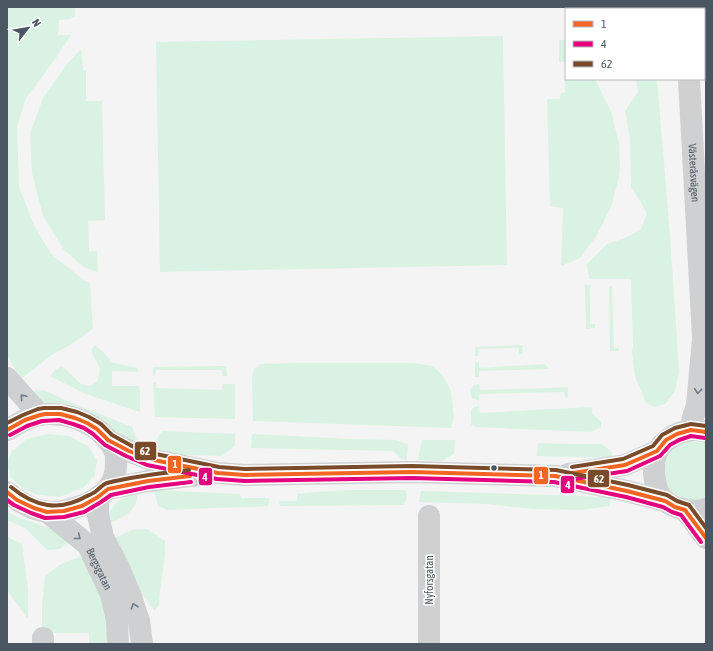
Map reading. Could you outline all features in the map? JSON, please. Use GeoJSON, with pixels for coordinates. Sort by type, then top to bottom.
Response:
{"type":"FeatureCollection","features":[{"type":"Feature","properties":{"kind":"street","name":"Västeråsvägen"},"geometry":{"type":"LineString","coordinates":[[689,80],[704,346],[697,405],[693,417],[698,431]]}},
{"type":"Feature","properties":{"kind":"street"},"geometry":{"type":"LineString","coordinates":[[7,378],[40,416]]}},
{"type":"Feature","properties":{"kind":"street"},"geometry":{"type":"LineString","coordinates":[[7,430],[25,420],[45,414],[60,414],[75,418],[97,429],[108,440],[116,453],[114,479],[103,493]]}},
{"type":"Feature","properties":{"kind":"street"},"geometry":{"type":"LineString","coordinates":[[665,501],[657,490],[654,476],[654,462],[657,451],[666,440],[677,434],[698,431]]}},
{"type":"Feature","properties":{"kind":"street"},"geometry":{"type":"LineString","coordinates":[[108,440],[149,459],[218,473],[245,475],[412,472],[555,476],[627,490],[665,501],[684,510],[693,511],[706,509]]}},
{"type":"Feature","properties":{"kind":"street"},"geometry":{"type":"LineString","coordinates":[[555,476],[625,465],[657,451]]}},
{"type":"Feature","properties":{"kind":"street"},"geometry":{"type":"LineString","coordinates":[[7,492],[17,500],[34,508],[47,512],[64,512],[82,506],[103,493],[148,481],[218,473]]}},
{"type":"Feature","properties":{"kind":"street","name":"Bergsgatan"},"geometry":{"type":"LineString","coordinates":[[103,493],[98,516],[103,537],[130,594],[139,621],[142,644]]}},
{"type":"Feature","properties":{"kind":"street"},"geometry":{"type":"LineString","coordinates":[[684,510],[706,538]]}},
{"type":"Feature","properties":{"kind":"street","name":"Bergsgatan"},"geometry":{"type":"LineString","coordinates":[[47,512],[88,545],[111,594],[117,620],[118,644]]}},
{"type":"Feature","properties":{"kind":"street","name":"Nyforsgatan"},"geometry":{"type":"LineString","coordinates":[[429,516],[430,644]]}},
{"type":"Feature","properties":{"kind":"green space"},"geometry":{"type":"Polygon","coordinates":[[[7,7],[75,7],[75,16],[69,19],[59,20],[58,35],[71,35],[26,98],[17,126],[19,187],[34,225],[51,254],[85,281],[90,283],[93,329],[70,345],[50,356],[21,379],[7,356],[7,7]]]}},
{"type":"Feature","properties":{"kind":"green space"},"geometry":{"type":"Polygon","coordinates":[[[503,36],[507,265],[160,272],[156,42],[503,36]]]}},
{"type":"Feature","properties":{"kind":"green space"},"geometry":{"type":"Polygon","coordinates":[[[559,40],[565,40],[565,62],[559,62],[559,40]]]}},
{"type":"Feature","properties":{"kind":"green space"},"geometry":{"type":"Polygon","coordinates":[[[81,49],[83,70],[86,70],[86,101],[102,101],[105,220],[88,221],[89,251],[97,251],[98,272],[85,268],[64,250],[43,216],[32,173],[30,134],[43,98],[67,64],[81,49]]]}},
{"type":"Feature","properties":{"kind":"green space"},"geometry":{"type":"Polygon","coordinates":[[[565,80],[595,80],[612,114],[619,145],[620,171],[612,205],[597,235],[580,258],[561,266],[563,208],[550,206],[547,99],[560,99],[561,93],[565,92],[565,80]]]}},
{"type":"Feature","properties":{"kind":"green space"},"geometry":{"type":"Polygon","coordinates":[[[636,80],[657,80],[670,235],[679,372],[675,391],[665,404],[655,407],[646,403],[635,377],[632,350],[631,279],[590,279],[586,265],[607,244],[625,238],[641,229],[647,214],[631,188],[630,139],[625,111],[638,92],[636,80]]]}},
{"type":"Feature","properties":{"kind":"green space"},"geometry":{"type":"Polygon","coordinates":[[[585,285],[590,285],[590,324],[595,324],[595,328],[586,329],[585,285]]]}},
{"type":"Feature","properties":{"kind":"green space"},"geometry":{"type":"Polygon","coordinates":[[[609,286],[612,286],[614,348],[619,348],[619,351],[610,351],[609,286]]]}},
{"type":"Feature","properties":{"kind":"green space"},"geometry":{"type":"Polygon","coordinates":[[[95,345],[113,363],[138,368],[138,372],[112,371],[112,386],[138,386],[140,391],[140,412],[86,394],[50,376],[55,370],[62,366],[81,384],[90,386],[98,381],[100,369],[91,350],[95,345]]]}},
{"type":"Feature","properties":{"kind":"green space"},"geometry":{"type":"Polygon","coordinates":[[[522,345],[523,354],[519,354],[519,348],[479,349],[478,356],[475,356],[475,347],[522,345]]]}},
{"type":"Feature","properties":{"kind":"green space"},"geometry":{"type":"Polygon","coordinates":[[[475,362],[479,362],[479,368],[545,364],[548,369],[479,371],[479,377],[475,377],[475,362]]]}},
{"type":"Feature","properties":{"kind":"green space"},"geometry":{"type":"Polygon","coordinates":[[[413,363],[433,366],[444,377],[451,391],[454,417],[451,428],[253,421],[252,377],[254,369],[261,364],[413,363]]]}},
{"type":"Feature","properties":{"kind":"green space"},"geometry":{"type":"Polygon","coordinates":[[[226,366],[227,376],[222,376],[222,370],[156,370],[156,375],[153,376],[153,367],[226,366]]]}},
{"type":"Feature","properties":{"kind":"green space"},"geometry":{"type":"Polygon","coordinates":[[[153,382],[156,382],[156,388],[222,390],[222,384],[235,384],[235,419],[155,417],[153,382]]]}},
{"type":"Feature","properties":{"kind":"green space"},"geometry":{"type":"Polygon","coordinates":[[[479,384],[480,390],[568,387],[568,397],[565,398],[564,392],[479,394],[479,401],[472,398],[470,390],[474,385],[479,384]]]}},
{"type":"Feature","properties":{"kind":"green space"},"geometry":{"type":"Polygon","coordinates":[[[44,390],[132,427],[137,440],[136,450],[55,407],[40,401],[33,391],[44,390]]]}},
{"type":"Feature","properties":{"kind":"green space"},"geometry":{"type":"Polygon","coordinates":[[[479,406],[480,413],[592,407],[592,413],[601,422],[601,427],[591,432],[476,427],[471,425],[471,410],[474,407],[479,406]]]}},
{"type":"Feature","properties":{"kind":"green space"},"geometry":{"type":"Polygon","coordinates":[[[163,431],[235,434],[235,446],[222,456],[156,454],[156,441],[158,436],[163,431]]]}},
{"type":"Feature","properties":{"kind":"green space"},"geometry":{"type":"Polygon","coordinates":[[[47,434],[69,436],[88,446],[97,460],[95,475],[83,488],[59,497],[34,494],[20,486],[11,478],[7,464],[12,451],[27,439],[47,434]]]}},
{"type":"Feature","properties":{"kind":"green space"},"geometry":{"type":"Polygon","coordinates":[[[252,434],[395,440],[408,444],[407,460],[401,459],[393,451],[251,448],[252,434]]]}},
{"type":"Feature","properties":{"kind":"green space"},"geometry":{"type":"Polygon","coordinates":[[[422,440],[455,440],[454,454],[442,461],[418,460],[422,440]]]}},
{"type":"Feature","properties":{"kind":"green space"},"geometry":{"type":"Polygon","coordinates":[[[687,442],[706,444],[706,500],[698,502],[689,501],[676,495],[667,486],[665,480],[665,467],[670,454],[677,447],[687,442]]]}},
{"type":"Feature","properties":{"kind":"green space"},"geometry":{"type":"Polygon","coordinates":[[[538,443],[601,444],[610,450],[613,458],[537,456],[538,443]]]}},
{"type":"Feature","properties":{"kind":"green space"},"geometry":{"type":"Polygon","coordinates":[[[154,490],[240,494],[241,498],[270,498],[268,506],[167,510],[158,506],[154,490]]]}},
{"type":"Feature","properties":{"kind":"green space"},"geometry":{"type":"Polygon","coordinates":[[[351,490],[406,490],[407,498],[403,505],[280,506],[279,501],[297,501],[297,494],[351,490]]]}},
{"type":"Feature","properties":{"kind":"green space"},"geometry":{"type":"Polygon","coordinates":[[[137,491],[137,498],[133,509],[129,513],[107,525],[109,514],[115,504],[137,491]]]}},
{"type":"Feature","properties":{"kind":"green space"},"geometry":{"type":"Polygon","coordinates":[[[421,491],[611,497],[609,506],[582,510],[533,509],[487,504],[419,502],[421,491]]]}},
{"type":"Feature","properties":{"kind":"green space"},"geometry":{"type":"Polygon","coordinates":[[[7,511],[17,517],[63,533],[72,541],[59,549],[47,550],[25,528],[7,520],[7,511]]]}},
{"type":"Feature","properties":{"kind":"green space"},"geometry":{"type":"Polygon","coordinates":[[[147,529],[165,541],[165,555],[159,605],[154,611],[146,598],[137,594],[112,539],[132,530],[147,529]]]}},
{"type":"Feature","properties":{"kind":"green space"},"geometry":{"type":"Polygon","coordinates":[[[7,537],[22,544],[28,589],[28,619],[7,590],[7,537]]]}},
{"type":"Feature","properties":{"kind":"green space"},"geometry":{"type":"Polygon","coordinates":[[[82,556],[104,600],[112,644],[89,644],[89,633],[42,633],[42,605],[45,576],[61,564],[82,556]]]}},
{"type":"Feature","properties":{"kind":"transit line","name":"62"},"geometry":{"type":"LineString","coordinates":[[7,423],[38,409],[61,408],[89,417],[101,424],[112,435],[132,446],[151,453],[219,467],[245,469],[412,466],[556,470],[667,495],[677,501],[689,505],[706,528]]}},
{"type":"Feature","properties":{"kind":"transit line","name":"1"},"geometry":{"type":"LineString","coordinates":[[7,430],[25,420],[40,415],[60,414],[87,423],[97,429],[108,440],[149,459],[218,473],[245,475],[412,472],[555,476],[627,491],[665,501],[675,507],[685,510],[706,538]]}},
{"type":"Feature","properties":{"kind":"transit line","name":"4"},"geometry":{"type":"LineString","coordinates":[[10,435],[27,426],[42,421],[59,420],[84,428],[105,445],[147,465],[217,479],[245,481],[412,478],[554,482],[626,497],[663,507],[681,515],[701,542]]}},
{"type":"Feature","properties":{"kind":"transit line","name":"62"},"geometry":{"type":"LineString","coordinates":[[572,467],[623,459],[653,446],[662,435],[675,428],[691,424],[706,426]]}},
{"type":"Feature","properties":{"kind":"transit line","name":"1"},"geometry":{"type":"LineString","coordinates":[[573,473],[625,465],[657,451],[666,440],[677,434],[691,430],[706,432]]}},
{"type":"Feature","properties":{"kind":"transit line","name":"4"},"geometry":{"type":"LineString","coordinates":[[574,479],[627,471],[660,456],[670,445],[679,440],[691,436],[705,438]]}},
{"type":"Feature","properties":{"kind":"transit line","name":"62"},"geometry":{"type":"LineString","coordinates":[[11,487],[20,494],[38,503],[57,505],[77,501],[95,492],[102,485],[107,483],[189,470]]}},
{"type":"Feature","properties":{"kind":"transit line","name":"1"},"geometry":{"type":"LineString","coordinates":[[7,492],[17,500],[34,508],[47,512],[64,511],[82,506],[98,497],[108,489],[148,481],[190,476]]}},
{"type":"Feature","properties":{"kind":"transit line","name":"4"},"geometry":{"type":"LineString","coordinates":[[7,500],[14,505],[45,518],[64,517],[84,512],[111,495],[149,487],[191,482]]}}]}
